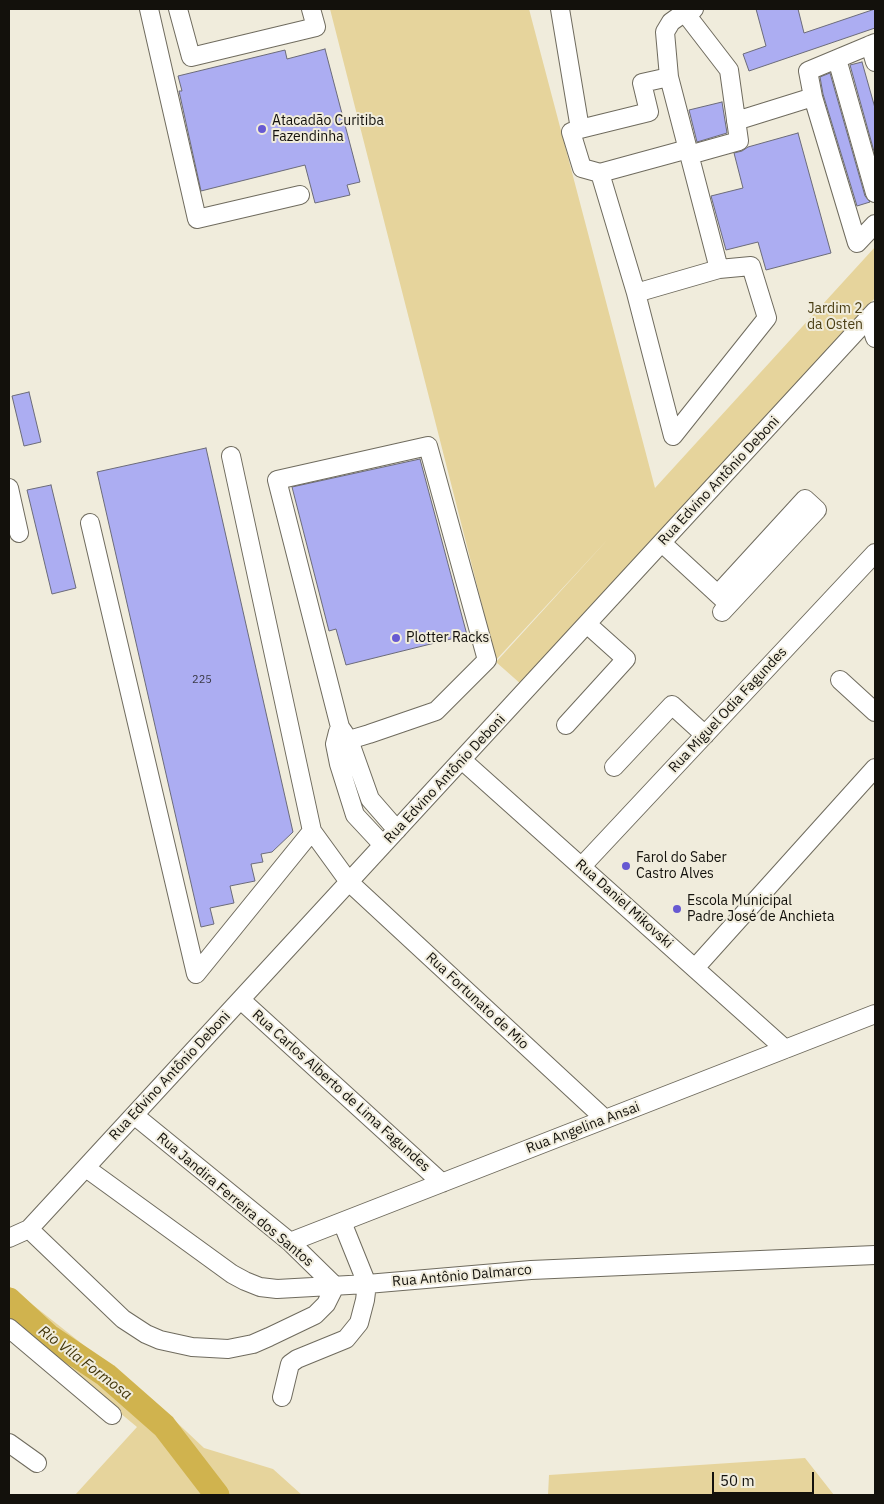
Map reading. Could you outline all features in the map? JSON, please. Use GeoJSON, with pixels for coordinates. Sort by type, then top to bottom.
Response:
{"type":"FeatureCollection","features":[{"type":"Feature","properties":{"kind":"street"},"geometry":{"type":"LineString","coordinates":[[149,9],[197,219],[300,195]]}},
{"type":"Feature","properties":{"kind":"street"},"geometry":{"type":"LineString","coordinates":[[178,9],[191,57],[316,27],[311,9]]}},
{"type":"Feature","properties":{"kind":"street"},"geometry":{"type":"LineString","coordinates":[[560,9],[580,129]]}},
{"type":"Feature","properties":{"kind":"street"},"geometry":{"type":"LineString","coordinates":[[669,76],[642,83],[649,112],[571,132],[582,168],[600,173],[689,152],[739,141],[729,70],[687,10],[671,22],[665,32],[669,76],[689,152],[719,269]]}},
{"type":"Feature","properties":{"kind":"street"},"geometry":{"type":"LineString","coordinates":[[875,62],[873,44],[808,71],[813,97],[857,243],[875,224]]}},
{"type":"Feature","properties":{"kind":"street"},"geometry":{"type":"LineString","coordinates":[[837,59],[875,194]]}},
{"type":"Feature","properties":{"kind":"street"},"geometry":{"type":"LineString","coordinates":[[736,121],[813,97]]}},
{"type":"Feature","properties":{"kind":"street"},"geometry":{"type":"LineString","coordinates":[[600,173],[636,293],[673,436],[767,318],[751,266],[719,269],[636,293]]}},
{"type":"Feature","properties":{"kind":"street"},"geometry":{"type":"LineString","coordinates":[[872,315],[875,338]]}},
{"type":"Feature","properties":{"kind":"street","name":"Rua Edvino Antônio Deboni"},"geometry":{"type":"LineString","coordinates":[[9,1238],[29,1229],[872,315]]}},
{"type":"Feature","properties":{"kind":"street"},"geometry":{"type":"LineString","coordinates":[[341,737],[436,711],[487,660],[428,446],[277,480],[341,737],[370,799],[397,830]]}},
{"type":"Feature","properties":{"kind":"street"},"geometry":{"type":"LineString","coordinates":[[90,523],[196,974],[312,831],[231,456]]}},
{"type":"Feature","properties":{"kind":"street"},"geometry":{"type":"LineString","coordinates":[[9,488],[19,533]]}},
{"type":"Feature","properties":{"kind":"street"},"geometry":{"type":"LineString","coordinates":[[805,499],[817,510],[723,603],[805,499]]}},
{"type":"Feature","properties":{"kind":"street"},"geometry":{"type":"LineString","coordinates":[[662,543],[723,603]]}},
{"type":"Feature","properties":{"kind":"street","name":"Rua Miguel Odia Fagundes"},"geometry":{"type":"LineString","coordinates":[[582,866],[875,553]]}},
{"type":"Feature","properties":{"kind":"street"},"geometry":{"type":"LineString","coordinates":[[566,725],[626,659],[587,624]]}},
{"type":"Feature","properties":{"kind":"street"},"geometry":{"type":"LineString","coordinates":[[840,680],[875,712]]}},
{"type":"Feature","properties":{"kind":"street"},"geometry":{"type":"LineString","coordinates":[[614,767],[672,705],[705,735]]}},
{"type":"Feature","properties":{"kind":"street"},"geometry":{"type":"LineString","coordinates":[[341,737],[339,764],[355,815],[383,845]]}},
{"type":"Feature","properties":{"kind":"street","name":"Rua Daniel Mikovski"},"geometry":{"type":"LineString","coordinates":[[462,760],[785,1049]]}},
{"type":"Feature","properties":{"kind":"street"},"geometry":{"type":"LineString","coordinates":[[695,968],[875,768]]}},
{"type":"Feature","properties":{"kind":"street","name":"Rua Fortunato de Mio"},"geometry":{"type":"LineString","coordinates":[[312,831],[349,882],[605,1119]]}},
{"type":"Feature","properties":{"kind":"street","name":"Rua Carlos Alberto de Lima Fagundes"},"geometry":{"type":"LineString","coordinates":[[240,1000],[442,1183]]}},
{"type":"Feature","properties":{"kind":"street","name":"Rua Angelina Ansai"},"geometry":{"type":"LineString","coordinates":[[290,1242],[875,1014]]}},
{"type":"Feature","properties":{"kind":"street","name":"Rua Jandira Ferreira dos Santos"},"geometry":{"type":"LineString","coordinates":[[134,1115],[290,1242],[335,1286]]}},
{"type":"Feature","properties":{"kind":"street","name":"Rua Antônio Dalmarco"},"geometry":{"type":"LineString","coordinates":[[86,1168],[224,1268],[245,1281],[260,1287],[277,1289],[367,1284],[531,1270],[875,1255]]}},
{"type":"Feature","properties":{"kind":"street"},"geometry":{"type":"LineString","coordinates":[[282,1396],[290,1364],[297,1359],[346,1339],[359,1323],[367,1284],[342,1222]]}},
{"type":"Feature","properties":{"kind":"street"},"geometry":{"type":"LineString","coordinates":[[29,1229],[123,1319],[146,1334],[160,1340],[192,1347],[228,1349],[253,1344],[315,1314],[322,1309],[335,1286]]}},
{"type":"Feature","properties":{"kind":"street"},"geometry":{"type":"LineString","coordinates":[[9,1328],[112,1415]]}},
{"type":"Feature","properties":{"kind":"street"},"geometry":{"type":"LineString","coordinates":[[9,1443],[37,1463]]}},
{"type":"Feature","properties":{"kind":"green space","name":"Jardim 2 da Osten"},"geometry":{"type":"Polygon","coordinates":[[[330,9],[529,9],[655,488],[875,247],[875,298],[522,685],[496,662],[609,538],[496,660],[330,9]]]}},
{"type":"Feature","properties":{"kind":"green space"},"geometry":{"type":"Polygon","coordinates":[[[9,1286],[153,1400],[204,1448],[273,1469],[302,1495],[75,1495],[137,1427],[9,1321],[9,1286]]]}},
{"type":"Feature","properties":{"kind":"green space"},"geometry":{"type":"Polygon","coordinates":[[[805,1458],[834,1495],[548,1495],[549,1475],[805,1458]]]}},
{"type":"Feature","properties":{"kind":"building"},"geometry":{"type":"Polygon","coordinates":[[[756,9],[798,9],[804,33],[875,9],[875,28],[749,71],[743,54],[766,46],[756,9]]]}},
{"type":"Feature","properties":{"kind":"building","name":"Atacadão Curitiba Fazendinha"},"geometry":{"type":"Polygon","coordinates":[[[325,49],[360,182],[347,185],[350,195],[315,203],[305,165],[201,191],[179,91],[182,91],[178,76],[285,50],[287,59],[325,49]]]}},
{"type":"Feature","properties":{"kind":"building"},"geometry":{"type":"Polygon","coordinates":[[[862,62],[875,108],[875,155],[850,65],[862,62]]]}},
{"type":"Feature","properties":{"kind":"building"},"geometry":{"type":"Polygon","coordinates":[[[830,73],[865,196],[870,202],[857,206],[823,94],[820,77],[830,73]]]}},
{"type":"Feature","properties":{"kind":"building"},"geometry":{"type":"Polygon","coordinates":[[[722,102],[727,133],[697,142],[689,110],[722,102]]]}},
{"type":"Feature","properties":{"kind":"building"},"geometry":{"type":"Polygon","coordinates":[[[798,133],[831,253],[766,270],[758,242],[726,250],[711,196],[743,188],[734,153],[748,147],[798,133]]]}},
{"type":"Feature","properties":{"kind":"building"},"geometry":{"type":"Polygon","coordinates":[[[29,392],[41,442],[24,446],[12,396],[29,392]]]}},
{"type":"Feature","properties":{"kind":"building"},"geometry":{"type":"Polygon","coordinates":[[[206,448],[293,832],[272,852],[261,854],[263,862],[251,864],[255,881],[230,886],[234,903],[210,908],[214,924],[201,927],[97,472],[206,448]]]}},
{"type":"Feature","properties":{"kind":"building"},"geometry":{"type":"Polygon","coordinates":[[[420,459],[467,635],[346,665],[336,629],[329,631],[292,487],[420,459]]]}},
{"type":"Feature","properties":{"kind":"building"},"geometry":{"type":"Polygon","coordinates":[[[51,485],[76,588],[52,594],[27,490],[51,485]]]}},
{"type":"Feature","properties":{"kind":"waterway","name":"Rio Vila Formosa"},"geometry":{"type":"LineString","coordinates":[[9,1300],[48,1336],[106,1375],[164,1426],[217,1495]]}},
{"type":"Feature","properties":{"kind":"place","name":"Atacadão Curitiba Fazendinha"},"geometry":{"type":"Point","coordinates":[262,129]}},
{"type":"Feature","properties":{"kind":"place","name":"Plotter Racks"},"geometry":{"type":"Point","coordinates":[396,638]}},
{"type":"Feature","properties":{"kind":"place","name":"Farol do Saber Castro Alves"},"geometry":{"type":"Point","coordinates":[626,866]}},
{"type":"Feature","properties":{"kind":"place","name":"Escola Municipal Padre José de Anchieta"},"geometry":{"type":"Point","coordinates":[677,909]}}]}
